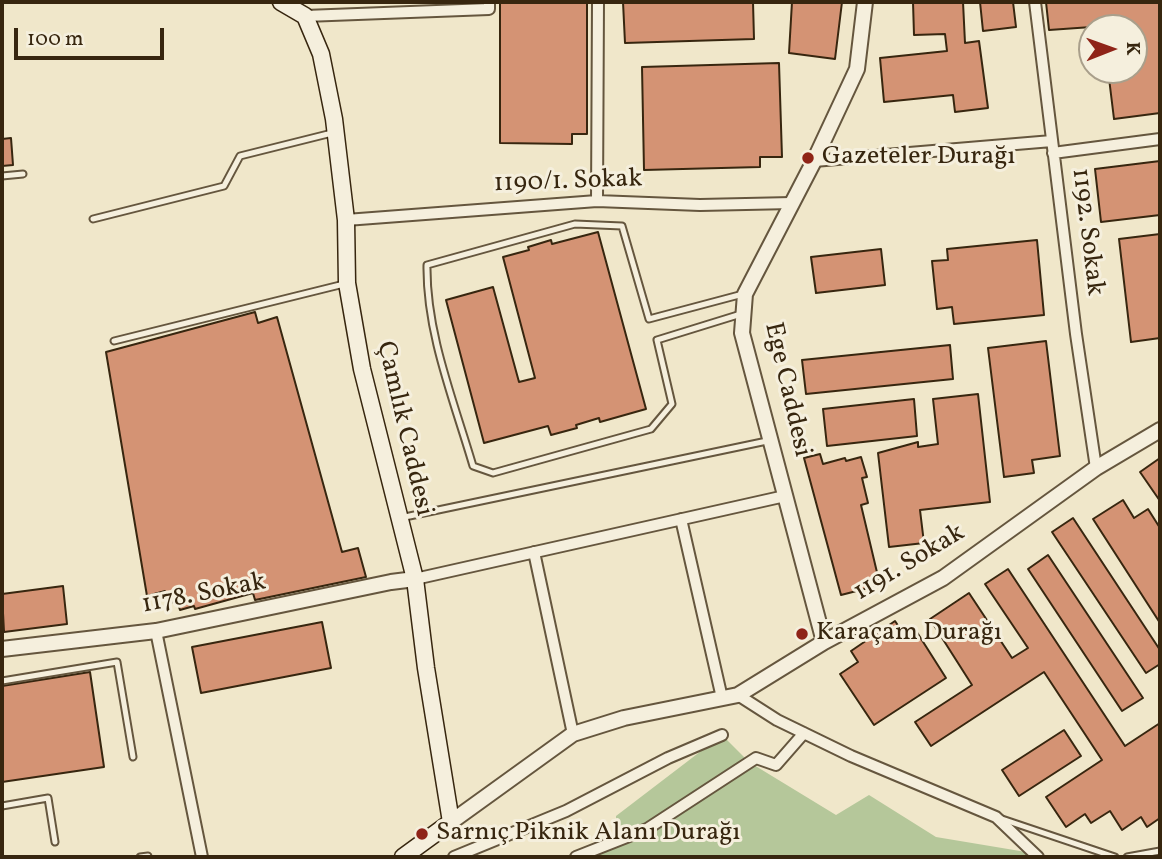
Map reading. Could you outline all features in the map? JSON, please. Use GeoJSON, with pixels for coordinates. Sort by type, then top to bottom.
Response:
{"type":"FeatureCollection","features":[{"type":"Feature","properties":{"kind":"main road"},"geometry":{"type":"LineString","coordinates":[[281,2],[304,16]]}},
{"type":"Feature","properties":{"kind":"main road","name":"Çamlık Caddesi"},"geometry":{"type":"LineString","coordinates":[[304,16],[321,54],[335,132],[346,220],[347,283],[362,369],[415,579],[426,668],[451,822]]}},
{"type":"Feature","properties":{"kind":"main road"},"geometry":{"type":"LineString","coordinates":[[402,857],[451,822]]}},
{"type":"Feature","properties":{"kind":"street"},"geometry":{"type":"LineString","coordinates":[[304,16],[385,7],[489,9],[489,2]]}},
{"type":"Feature","properties":{"kind":"street"},"geometry":{"type":"LineString","coordinates":[[597,201],[598,2]]}},
{"type":"Feature","properties":{"kind":"street","name":"Ege Caddesi"},"geometry":{"type":"LineString","coordinates":[[824,642],[742,333],[745,294],[814,161],[857,69],[865,2]]}},
{"type":"Feature","properties":{"kind":"street","name":"1192. Sokak"},"geometry":{"type":"LineString","coordinates":[[1035,2],[1076,334],[1096,468]]}},
{"type":"Feature","properties":{"kind":"street"},"geometry":{"type":"LineString","coordinates":[[1054,153],[1160,139]]}},
{"type":"Feature","properties":{"kind":"street"},"geometry":{"type":"LineString","coordinates":[[814,161],[1052,141]]}},
{"type":"Feature","properties":{"kind":"street","name":"1190/1. Sokak"},"geometry":{"type":"LineString","coordinates":[[346,220],[597,201],[700,205],[792,203]]}},
{"type":"Feature","properties":{"kind":"street","name":"1191. Sokak"},"geometry":{"type":"LineString","coordinates":[[451,822],[573,734],[624,718],[737,695],[824,642],[943,578],[1096,468],[1160,430]]}},
{"type":"Feature","properties":{"kind":"street"},"geometry":{"type":"LineString","coordinates":[[415,579],[785,496]]}},
{"type":"Feature","properties":{"kind":"street"},"geometry":{"type":"LineString","coordinates":[[681,519],[722,698]]}},
{"type":"Feature","properties":{"kind":"street"},"geometry":{"type":"LineString","coordinates":[[534,552],[573,734]]}},
{"type":"Feature","properties":{"kind":"street","name":"1178. Sokak"},"geometry":{"type":"LineString","coordinates":[[2,649],[156,631],[415,579]]}},
{"type":"Feature","properties":{"kind":"street"},"geometry":{"type":"LineString","coordinates":[[156,631],[202,857]]}},
{"type":"Feature","properties":{"kind":"street"},"geometry":{"type":"LineString","coordinates":[[737,695],[777,720],[851,756],[996,817],[1038,857]]}},
{"type":"Feature","properties":{"kind":"street"},"geometry":{"type":"LineString","coordinates":[[576,857],[647,829],[756,758],[776,765],[804,733]]}},
{"type":"Feature","properties":{"kind":"street"},"geometry":{"type":"LineString","coordinates":[[454,857],[566,811],[668,758],[722,736]]}},
{"type":"Feature","properties":{"kind":"lane"},"geometry":{"type":"LineString","coordinates":[[93,219],[224,186],[240,156],[335,132]]}},
{"type":"Feature","properties":{"kind":"lane"},"geometry":{"type":"LineString","coordinates":[[2,176],[23,174]]}},
{"type":"Feature","properties":{"kind":"lane"},"geometry":{"type":"LineString","coordinates":[[744,313],[657,341],[672,404],[651,429],[493,473],[473,466],[433,327],[427,265],[575,223],[622,226],[649,319],[745,294]]}},
{"type":"Feature","properties":{"kind":"lane"},"geometry":{"type":"LineString","coordinates":[[114,341],[347,283]]}},
{"type":"Feature","properties":{"kind":"lane"},"geometry":{"type":"LineString","coordinates":[[399,518],[771,440]]}},
{"type":"Feature","properties":{"kind":"lane"},"geometry":{"type":"LineString","coordinates":[[2,681],[117,662],[133,757]]}},
{"type":"Feature","properties":{"kind":"lane"},"geometry":{"type":"LineString","coordinates":[[2,806],[48,798],[55,842]]}},
{"type":"Feature","properties":{"kind":"lane"},"geometry":{"type":"LineString","coordinates":[[996,817],[1115,857]]}},
{"type":"Feature","properties":{"kind":"lane"},"geometry":{"type":"LineString","coordinates":[[1127,857],[1160,851]]}},
{"type":"Feature","properties":{"kind":"lane"},"geometry":{"type":"LineString","coordinates":[[140,857],[148,856]]}},
{"type":"Feature","properties":{"kind":"green space"},"geometry":{"type":"Polygon","coordinates":[[[722,735],[749,762],[836,815],[869,795],[936,837],[1032,853],[1038,857],[576,857],[616,841],[616,816],[722,735]]]}},
{"type":"Feature","properties":{"kind":"building"},"geometry":{"type":"Polygon","coordinates":[[[500,2],[587,2],[587,134],[572,134],[572,144],[500,143],[500,2]]]}},
{"type":"Feature","properties":{"kind":"building"},"geometry":{"type":"Polygon","coordinates":[[[623,2],[753,2],[754,39],[625,43],[623,2]]]}},
{"type":"Feature","properties":{"kind":"building"},"geometry":{"type":"Polygon","coordinates":[[[792,2],[842,2],[835,59],[789,53],[792,2]]]}},
{"type":"Feature","properties":{"kind":"building"},"geometry":{"type":"Polygon","coordinates":[[[913,2],[963,2],[965,43],[979,41],[988,108],[955,112],[953,95],[884,102],[880,58],[947,51],[945,34],[914,35],[913,2]]]}},
{"type":"Feature","properties":{"kind":"building"},"geometry":{"type":"Polygon","coordinates":[[[980,2],[1013,2],[1016,27],[983,31],[980,2]]]}},
{"type":"Feature","properties":{"kind":"building"},"geometry":{"type":"Polygon","coordinates":[[[1046,2],[1160,2],[1160,113],[1114,119],[1110,84],[1148,84],[1148,14],[1078,14],[1078,28],[1049,30],[1046,2]]]}},
{"type":"Feature","properties":{"kind":"building"},"geometry":{"type":"Polygon","coordinates":[[[779,63],[782,157],[760,157],[760,167],[644,170],[642,67],[779,63]]]}},
{"type":"Feature","properties":{"kind":"building"},"geometry":{"type":"Polygon","coordinates":[[[11,138],[13,165],[2,166],[2,139],[11,138]]]}},
{"type":"Feature","properties":{"kind":"building"},"geometry":{"type":"Polygon","coordinates":[[[1160,161],[1160,215],[1101,222],[1095,169],[1160,161]]]}},
{"type":"Feature","properties":{"kind":"building"},"geometry":{"type":"Polygon","coordinates":[[[598,232],[646,409],[600,422],[599,418],[551,435],[548,426],[484,443],[446,300],[493,287],[519,382],[535,378],[503,257],[551,240],[552,244],[598,232]]]}},
{"type":"Feature","properties":{"kind":"building"},"geometry":{"type":"Polygon","coordinates":[[[1160,234],[1160,338],[1131,342],[1119,239],[1160,234]]]}},
{"type":"Feature","properties":{"kind":"building"},"geometry":{"type":"Polygon","coordinates":[[[1037,240],[1044,315],[954,324],[952,307],[937,309],[932,261],[948,260],[947,249],[1037,240]]]}},
{"type":"Feature","properties":{"kind":"building"},"geometry":{"type":"Polygon","coordinates":[[[881,249],[885,285],[816,293],[811,257],[881,249]]]}},
{"type":"Feature","properties":{"kind":"building"},"geometry":{"type":"Polygon","coordinates":[[[255,312],[258,323],[277,317],[342,552],[358,548],[366,577],[255,600],[253,593],[195,609],[194,606],[180,610],[177,601],[169,603],[165,591],[147,596],[106,352],[255,312]]]}},
{"type":"Feature","properties":{"kind":"building"},"geometry":{"type":"Polygon","coordinates":[[[1046,341],[1060,456],[1032,460],[1034,473],[1004,477],[988,348],[1046,341]]]}},
{"type":"Feature","properties":{"kind":"building"},"geometry":{"type":"Polygon","coordinates":[[[950,345],[953,379],[806,394],[802,360],[950,345]]]}},
{"type":"Feature","properties":{"kind":"building"},"geometry":{"type":"Polygon","coordinates":[[[978,394],[990,502],[920,510],[924,543],[889,547],[878,453],[918,442],[918,447],[938,444],[933,399],[978,394]]]}},
{"type":"Feature","properties":{"kind":"building"},"geometry":{"type":"Polygon","coordinates":[[[914,399],[917,436],[827,446],[823,409],[914,399]]]}},
{"type":"Feature","properties":{"kind":"building"},"geometry":{"type":"Polygon","coordinates":[[[820,454],[823,464],[861,457],[867,477],[862,478],[868,503],[861,505],[880,585],[841,595],[804,458],[820,454]]]}},
{"type":"Feature","properties":{"kind":"building"},"geometry":{"type":"Polygon","coordinates":[[[1160,458],[1160,501],[1140,472],[1160,458]]]}},
{"type":"Feature","properties":{"kind":"building"},"geometry":{"type":"Polygon","coordinates":[[[1123,500],[1134,518],[1148,509],[1160,528],[1160,623],[1093,519],[1123,500]]]}},
{"type":"Feature","properties":{"kind":"building"},"geometry":{"type":"Polygon","coordinates":[[[1073,518],[1160,650],[1160,664],[1146,673],[1052,532],[1073,518]]]}},
{"type":"Feature","properties":{"kind":"building"},"geometry":{"type":"Polygon","coordinates":[[[1048,555],[1143,698],[1122,711],[1028,569],[1048,555]]]}},
{"type":"Feature","properties":{"kind":"building"},"geometry":{"type":"Polygon","coordinates":[[[1008,569],[1125,746],[1160,723],[1160,818],[1147,827],[1141,817],[1122,830],[1110,811],[1091,823],[1085,814],[1066,827],[1046,797],[1102,760],[1044,672],[931,746],[915,722],[972,685],[930,619],[969,593],[1012,658],[1028,648],[985,584],[1008,569]]]}},
{"type":"Feature","properties":{"kind":"building"},"geometry":{"type":"Polygon","coordinates":[[[63,586],[67,624],[4,632],[2,594],[63,586]]]}},
{"type":"Feature","properties":{"kind":"building"},"geometry":{"type":"Polygon","coordinates":[[[895,621],[903,633],[913,626],[946,678],[874,725],[840,674],[858,662],[851,651],[895,621]]]}},
{"type":"Feature","properties":{"kind":"building"},"geometry":{"type":"Polygon","coordinates":[[[322,622],[331,668],[201,693],[192,647],[322,622]]]}},
{"type":"Feature","properties":{"kind":"building"},"geometry":{"type":"Polygon","coordinates":[[[90,672],[104,767],[2,782],[2,686],[90,672]]]}},
{"type":"Feature","properties":{"kind":"building"},"geometry":{"type":"Polygon","coordinates":[[[1064,730],[1081,756],[1019,796],[1002,770],[1064,730]]]}},
{"type":"Feature","properties":{"kind":"place","name":"Gazeteler Durağı"},"geometry":{"type":"Point","coordinates":[808,158]}},
{"type":"Feature","properties":{"kind":"place","name":"Karaçam Durağı"},"geometry":{"type":"Point","coordinates":[802,634]}},
{"type":"Feature","properties":{"kind":"place","name":"Sarnıç Piknik Alanı Durağı"},"geometry":{"type":"Point","coordinates":[422,834]}}]}
